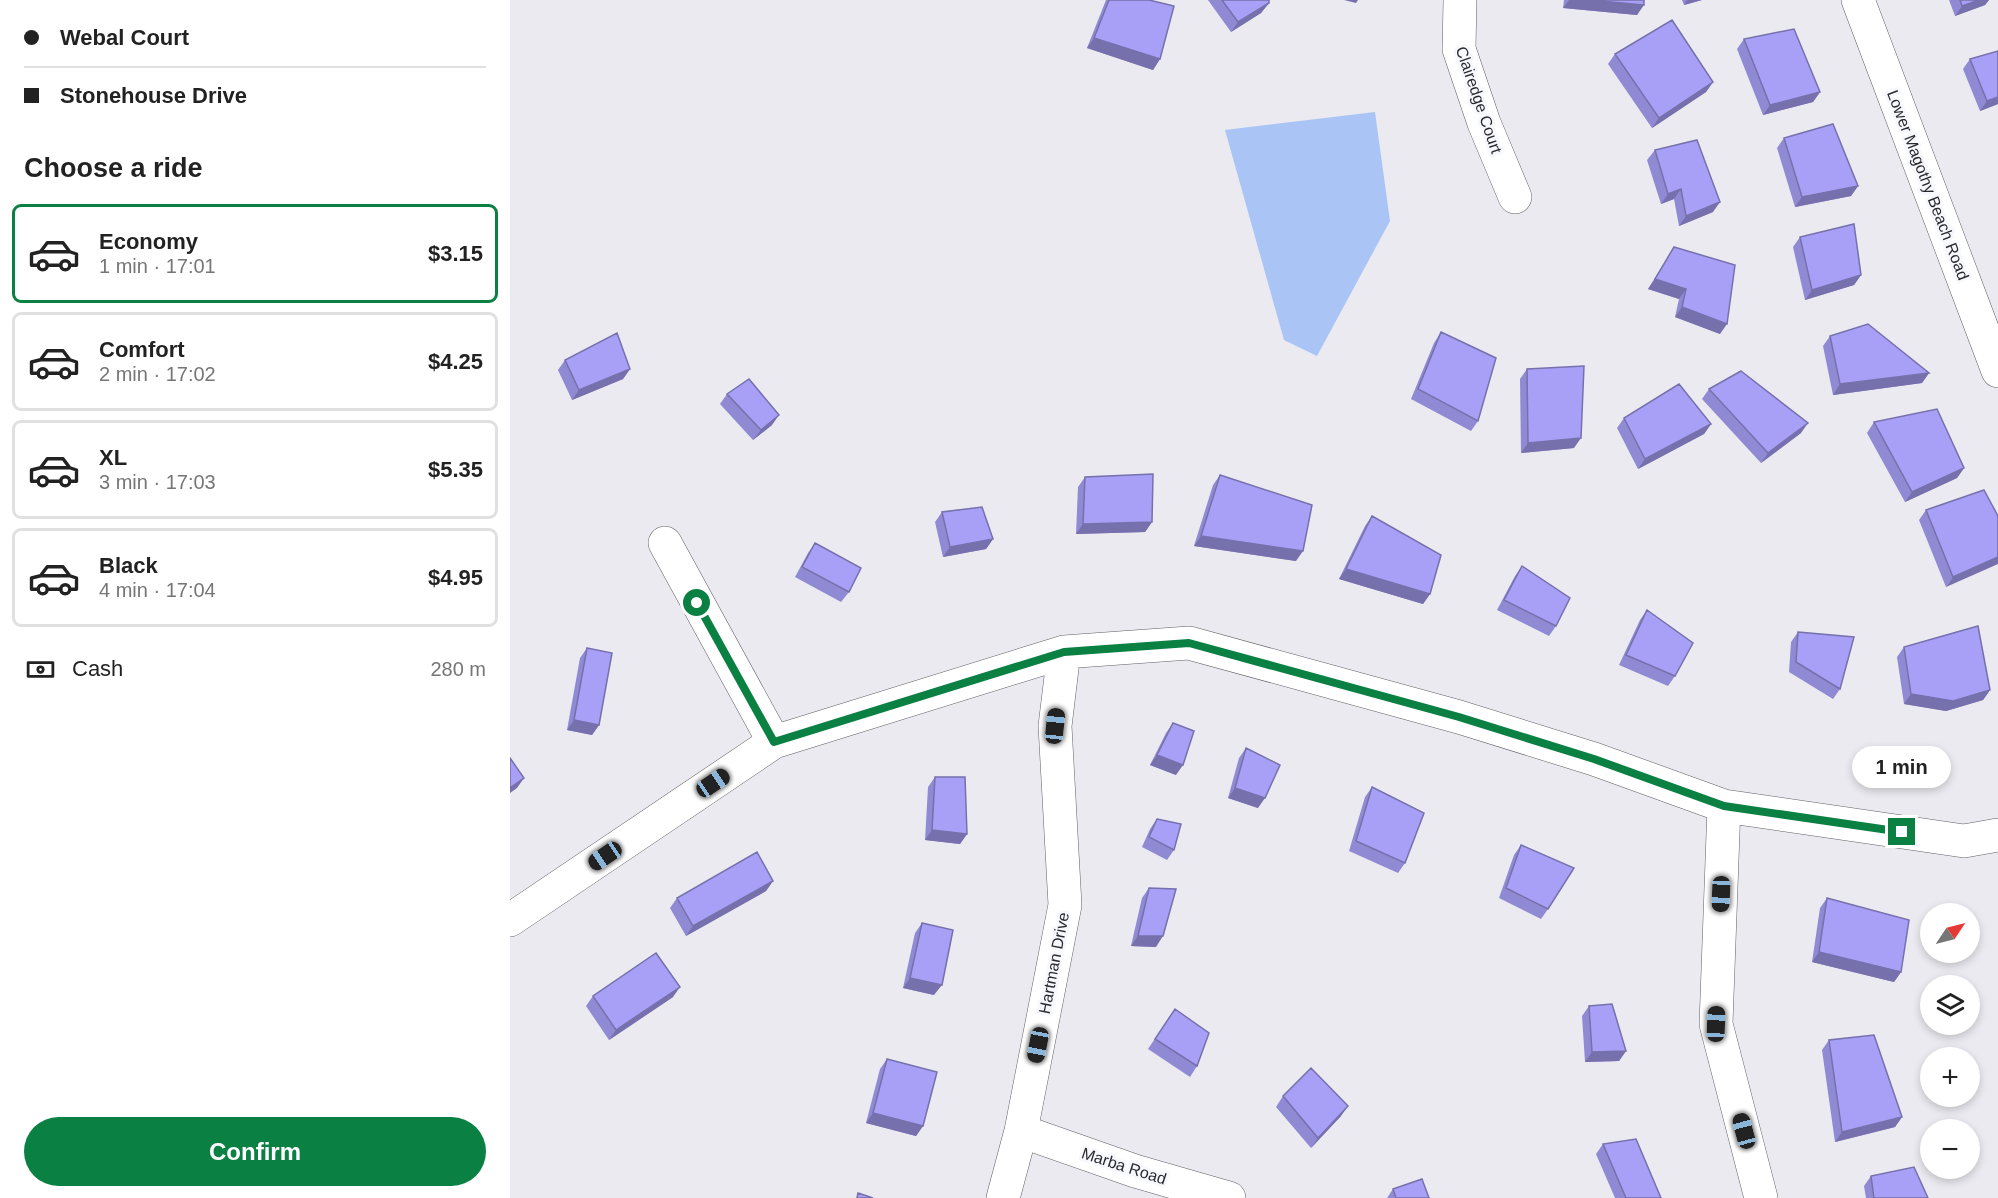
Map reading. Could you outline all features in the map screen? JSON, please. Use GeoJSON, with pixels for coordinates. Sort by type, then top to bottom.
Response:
{"type":"FeatureCollection","features":[{"type":"Feature","properties":{"kind":"street","name":"Clairedge Court"},"geometry":{"type":"LineString","coordinates":[[1460,0],[1459,49],[1484,123],[1515,197]]}},
{"type":"Feature","properties":{"kind":"street","name":"Lower Magothy Beach Road"},"geometry":{"type":"LineString","coordinates":[[1858,0],[1998,370]]}},
{"type":"Feature","properties":{"kind":"street"},"geometry":{"type":"LineString","coordinates":[[664,543],[774,742]]}},
{"type":"Feature","properties":{"kind":"street"},"geometry":{"type":"LineString","coordinates":[[510,920],[774,742],[1064,652],[1189,643],[1459,717],[1594,759],[1724,806],[1964,841],[1998,835]]}},
{"type":"Feature","properties":{"kind":"street","name":"Hartman Drive"},"geometry":{"type":"LineString","coordinates":[[1003,1198],[1021,1131],[1065,905],[1055,726],[1064,652]]}},
{"type":"Feature","properties":{"kind":"street"},"geometry":{"type":"LineString","coordinates":[[1724,806],[1716,1024],[1761,1198]]}},
{"type":"Feature","properties":{"kind":"street","name":"Marba Road"},"geometry":{"type":"LineString","coordinates":[[1021,1131],[1135,1171],[1229,1198]]}},
{"type":"Feature","properties":{"kind":"water"},"geometry":{"type":"Polygon","coordinates":[[[1375,112],[1390,221],[1317,356],[1284,340],[1225,130],[1375,112]]]}},
{"type":"Feature","properties":{"kind":"building"},"geometry":{"type":"Polygon","coordinates":[[[1109,0],[1149,0],[1174,6],[1160,59],[1094,38],[1109,0]]]}},
{"type":"Feature","properties":{"kind":"building"},"geometry":{"type":"Polygon","coordinates":[[[1222,0],[1269,0],[1269,3],[1238,22],[1222,0]]]}},
{"type":"Feature","properties":{"kind":"building"},"geometry":{"type":"Polygon","coordinates":[[[1589,0],[1644,0],[1644,5],[1589,0]]]}},
{"type":"Feature","properties":{"kind":"building"},"geometry":{"type":"Polygon","coordinates":[[[1960,0],[1979,0],[1962,6],[1960,0]]]}},
{"type":"Feature","properties":{"kind":"building"},"geometry":{"type":"Polygon","coordinates":[[[1672,20],[1713,82],[1659,118],[1615,54],[1672,20]]]}},
{"type":"Feature","properties":{"kind":"building"},"geometry":{"type":"Polygon","coordinates":[[[1794,29],[1820,92],[1770,105],[1744,39],[1794,29]]]}},
{"type":"Feature","properties":{"kind":"building"},"geometry":{"type":"Polygon","coordinates":[[[1998,51],[1998,97],[1987,101],[1970,59],[1998,51]]]}},
{"type":"Feature","properties":{"kind":"building"},"geometry":{"type":"Polygon","coordinates":[[[1833,124],[1858,186],[1802,197],[1784,138],[1833,124]]]}},
{"type":"Feature","properties":{"kind":"building"},"geometry":{"type":"Polygon","coordinates":[[[1697,140],[1720,202],[1686,216],[1681,189],[1668,194],[1655,150],[1697,140]]]}},
{"type":"Feature","properties":{"kind":"building"},"geometry":{"type":"Polygon","coordinates":[[[1854,224],[1861,275],[1812,290],[1800,237],[1854,224]]]}},
{"type":"Feature","properties":{"kind":"building"},"geometry":{"type":"Polygon","coordinates":[[[1674,247],[1735,265],[1727,324],[1682,307],[1686,289],[1655,279],[1674,247]]]}},
{"type":"Feature","properties":{"kind":"building"},"geometry":{"type":"Polygon","coordinates":[[[1868,324],[1929,373],[1840,384],[1830,336],[1868,324]]]}},
{"type":"Feature","properties":{"kind":"building"},"geometry":{"type":"Polygon","coordinates":[[[1441,332],[1496,358],[1478,421],[1418,389],[1441,332]]]}},
{"type":"Feature","properties":{"kind":"building"},"geometry":{"type":"Polygon","coordinates":[[[617,333],[630,369],[579,390],[565,360],[617,333]]]}},
{"type":"Feature","properties":{"kind":"building"},"geometry":{"type":"Polygon","coordinates":[[[1584,366],[1581,438],[1528,443],[1527,369],[1584,366]]]}},
{"type":"Feature","properties":{"kind":"building"},"geometry":{"type":"Polygon","coordinates":[[[1741,371],[1808,423],[1768,453],[1709,389],[1741,371]]]}},
{"type":"Feature","properties":{"kind":"building"},"geometry":{"type":"Polygon","coordinates":[[[749,379],[779,415],[761,430],[727,394],[749,379]]]}},
{"type":"Feature","properties":{"kind":"building"},"geometry":{"type":"Polygon","coordinates":[[[1679,384],[1711,424],[1645,459],[1624,418],[1679,384]]]}},
{"type":"Feature","properties":{"kind":"building"},"geometry":{"type":"Polygon","coordinates":[[[1937,409],[1964,468],[1912,492],[1874,422],[1937,409]]]}},
{"type":"Feature","properties":{"kind":"building"},"geometry":{"type":"Polygon","coordinates":[[[1153,474],[1152,522],[1083,524],[1085,477],[1153,474]]]}},
{"type":"Feature","properties":{"kind":"building"},"geometry":{"type":"Polygon","coordinates":[[[1220,475],[1312,505],[1303,551],[1201,536],[1220,475]]]}},
{"type":"Feature","properties":{"kind":"building"},"geometry":{"type":"Polygon","coordinates":[[[1984,490],[1998,516],[1998,557],[1953,577],[1926,510],[1984,490]]]}},
{"type":"Feature","properties":{"kind":"building"},"geometry":{"type":"Polygon","coordinates":[[[982,507],[993,539],[950,547],[942,512],[982,507]]]}},
{"type":"Feature","properties":{"kind":"building"},"geometry":{"type":"Polygon","coordinates":[[[1372,516],[1441,555],[1430,594],[1346,569],[1372,516]]]}},
{"type":"Feature","properties":{"kind":"building"},"geometry":{"type":"Polygon","coordinates":[[[815,543],[861,568],[849,592],[802,567],[815,543]]]}},
{"type":"Feature","properties":{"kind":"building"},"geometry":{"type":"Polygon","coordinates":[[[1522,566],[1570,598],[1556,626],[1504,600],[1522,566]]]}},
{"type":"Feature","properties":{"kind":"building"},"geometry":{"type":"Polygon","coordinates":[[[1647,610],[1693,643],[1675,676],[1626,655],[1647,610]]]}},
{"type":"Feature","properties":{"kind":"building"},"geometry":{"type":"Polygon","coordinates":[[[1978,626],[1990,690],[1953,701],[1911,694],[1904,647],[1978,626]]]}},
{"type":"Feature","properties":{"kind":"building"},"geometry":{"type":"Polygon","coordinates":[[[1798,632],[1854,637],[1840,689],[1796,662],[1798,632]]]}},
{"type":"Feature","properties":{"kind":"building"},"geometry":{"type":"Polygon","coordinates":[[[587,648],[612,653],[599,725],[574,720],[587,648]]]}},
{"type":"Feature","properties":{"kind":"building"},"geometry":{"type":"Polygon","coordinates":[[[1173,723],[1194,731],[1183,765],[1157,755],[1173,723]]]}},
{"type":"Feature","properties":{"kind":"building"},"geometry":{"type":"Polygon","coordinates":[[[1246,748],[1280,765],[1265,798],[1235,788],[1246,748]]]}},
{"type":"Feature","properties":{"kind":"building"},"geometry":{"type":"Polygon","coordinates":[[[510,758],[524,778],[510,788],[510,758]]]}},
{"type":"Feature","properties":{"kind":"building"},"geometry":{"type":"Polygon","coordinates":[[[935,777],[965,777],[967,834],[932,830],[935,777]]]}},
{"type":"Feature","properties":{"kind":"building"},"geometry":{"type":"Polygon","coordinates":[[[1372,787],[1424,813],[1405,863],[1356,841],[1372,787]]]}},
{"type":"Feature","properties":{"kind":"building"},"geometry":{"type":"Polygon","coordinates":[[[1157,819],[1181,824],[1174,850],[1149,837],[1157,819]]]}},
{"type":"Feature","properties":{"kind":"building"},"geometry":{"type":"Polygon","coordinates":[[[1521,845],[1574,868],[1548,909],[1506,888],[1521,845]]]}},
{"type":"Feature","properties":{"kind":"building"},"geometry":{"type":"Polygon","coordinates":[[[757,852],[773,881],[693,926],[677,898],[757,852]]]}},
{"type":"Feature","properties":{"kind":"building"},"geometry":{"type":"Polygon","coordinates":[[[1149,888],[1176,889],[1163,936],[1138,936],[1149,888]]]}},
{"type":"Feature","properties":{"kind":"building"},"geometry":{"type":"Polygon","coordinates":[[[1827,898],[1909,920],[1901,972],[1819,952],[1827,898]]]}},
{"type":"Feature","properties":{"kind":"building"},"geometry":{"type":"Polygon","coordinates":[[[922,923],[953,930],[942,985],[910,978],[922,923]]]}},
{"type":"Feature","properties":{"kind":"building"},"geometry":{"type":"Polygon","coordinates":[[[656,953],[680,987],[616,1030],[593,996],[656,953]]]}},
{"type":"Feature","properties":{"kind":"building"},"geometry":{"type":"Polygon","coordinates":[[[1612,1004],[1626,1051],[1592,1052],[1589,1006],[1612,1004]]]}},
{"type":"Feature","properties":{"kind":"building"},"geometry":{"type":"Polygon","coordinates":[[[1175,1009],[1209,1033],[1197,1066],[1155,1039],[1175,1009]]]}},
{"type":"Feature","properties":{"kind":"building"},"geometry":{"type":"Polygon","coordinates":[[[1874,1035],[1902,1117],[1842,1132],[1829,1040],[1874,1035]]]}},
{"type":"Feature","properties":{"kind":"building"},"geometry":{"type":"Polygon","coordinates":[[[887,1059],[937,1072],[923,1126],[873,1113],[887,1059]]]}},
{"type":"Feature","properties":{"kind":"building"},"geometry":{"type":"Polygon","coordinates":[[[1311,1068],[1348,1106],[1318,1138],[1283,1096],[1311,1068]]]}},
{"type":"Feature","properties":{"kind":"building"},"geometry":{"type":"Polygon","coordinates":[[[1636,1139],[1661,1198],[1626,1198],[1603,1144],[1636,1139]]]}},
{"type":"Feature","properties":{"kind":"building"},"geometry":{"type":"Polygon","coordinates":[[[1914,1167],[1928,1198],[1874,1198],[1871,1176],[1914,1167]]]}},
{"type":"Feature","properties":{"kind":"building"},"geometry":{"type":"Polygon","coordinates":[[[1422,1179],[1429,1198],[1396,1198],[1393,1189],[1422,1179]]]}},
{"type":"Feature","properties":{"kind":"building"},"geometry":{"type":"Polygon","coordinates":[[[858,1193],[873,1198],[857,1198],[858,1193]]]}},
{"type":"Feature","properties":{"kind":"route"},"geometry":{"type":"LineString","coordinates":[[697,603],[774,742],[1064,652],[1189,643],[1459,717],[1594,759],[1724,806],[1902,832]]}}]}
